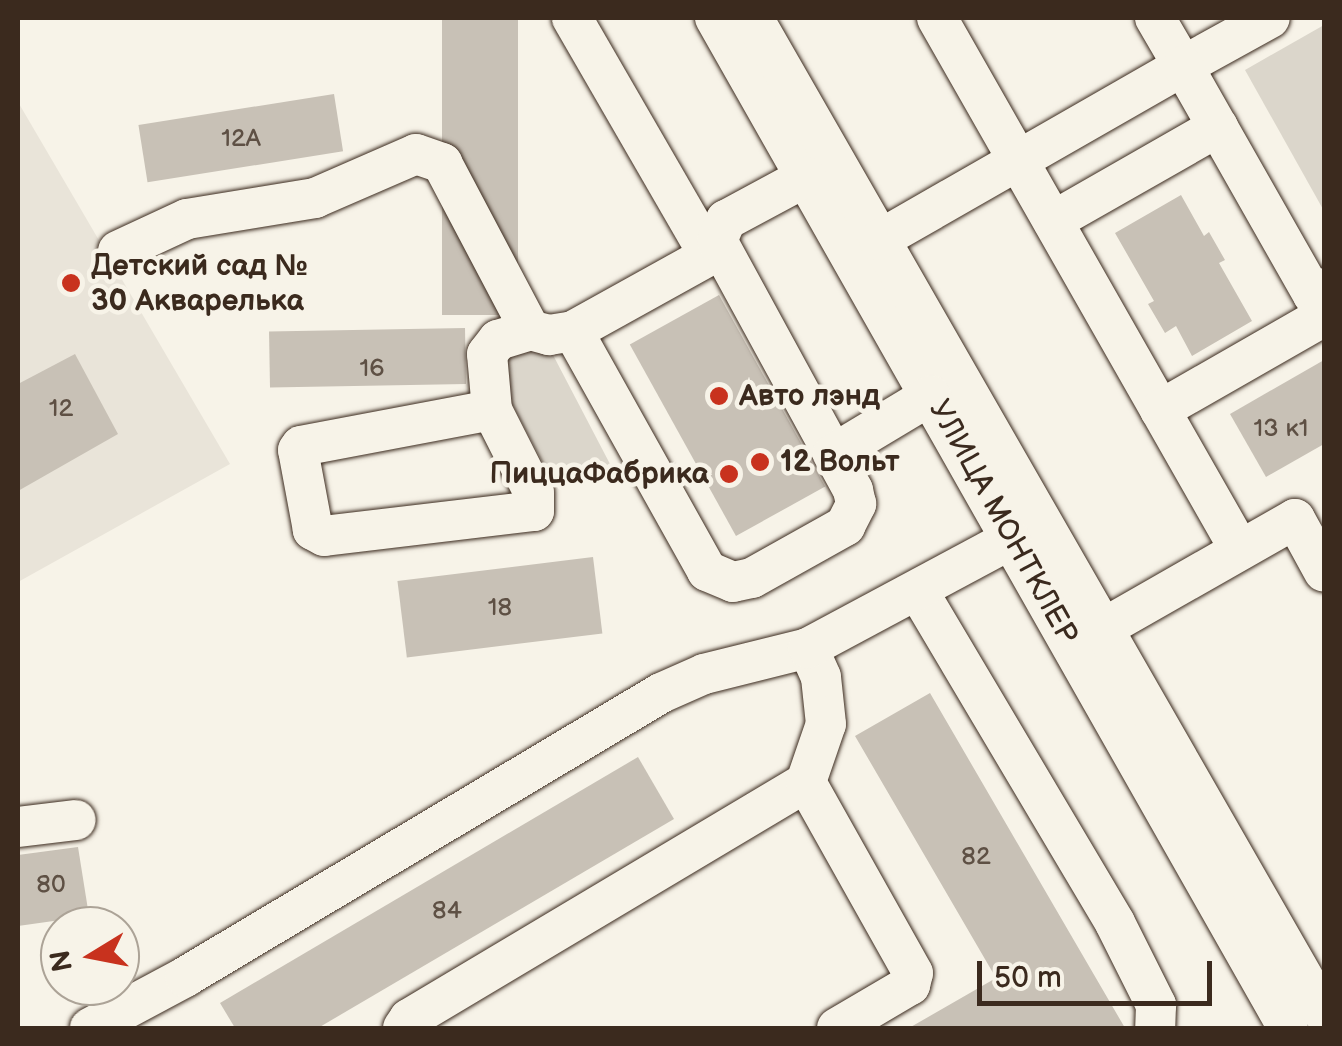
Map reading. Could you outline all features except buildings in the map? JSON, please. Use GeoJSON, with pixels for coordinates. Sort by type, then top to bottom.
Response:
{"type":"FeatureCollection","features":[{"type":"Feature","properties":{"kind":"street"},"geometry":{"type":"LineString","coordinates":[[572,18],[833,454],[856,504],[845,526],[752,578],[721,580],[708,572],[573,332]]}},
{"type":"Feature","properties":{"kind":"street","name":"УЛИЦА МОНТКЛЕР"},"geometry":{"type":"LineString","coordinates":[[715,18],[1288,1028]]}},
{"type":"Feature","properties":{"kind":"street","name":"УЛИЦА МОНТКЛЕР"},"geometry":{"type":"LineString","coordinates":[[753,18],[1324,1014]]}},
{"type":"Feature","properties":{"kind":"street"},"geometry":{"type":"LineString","coordinates":[[937,18],[1240,550]]}},
{"type":"Feature","properties":{"kind":"street"},"geometry":{"type":"LineString","coordinates":[[1155,18],[1321,304],[1160,410]]}},
{"type":"Feature","properties":{"kind":"street"},"geometry":{"type":"LineString","coordinates":[[879,240],[1270,18]]}},
{"type":"Feature","properties":{"kind":"street"},"geometry":{"type":"LineString","coordinates":[[1053,221],[1218,128]]}},
{"type":"Feature","properties":{"kind":"street"},"geometry":{"type":"LineString","coordinates":[[118,252],[187,219],[316,198],[405,156],[426,154],[442,163],[530,330]]}},
{"type":"Feature","properties":{"kind":"street"},"geometry":{"type":"LineString","coordinates":[[492,410],[301,446],[298,450],[313,530],[324,536],[534,512],[534,493],[487,394],[487,354],[498,340],[530,330],[549,335],[573,332],[714,252],[726,220],[806,177]]}},
{"type":"Feature","properties":{"kind":"street"},"geometry":{"type":"LineString","coordinates":[[833,454],[931,395]]}},
{"type":"Feature","properties":{"kind":"street"},"geometry":{"type":"LineString","coordinates":[[1102,629],[1310,511],[1324,572]]}},
{"type":"Feature","properties":{"kind":"street"},"geometry":{"type":"LineString","coordinates":[[90,1028],[185,977],[661,693],[704,674],[808,648],[1012,540]]}},
{"type":"Feature","properties":{"kind":"street"},"geometry":{"type":"LineString","coordinates":[[918,591],[1115,923],[1156,1005],[1155,1028]]}},
{"type":"Feature","properties":{"kind":"street"},"geometry":{"type":"LineString","coordinates":[[403,1028],[409,1019],[806,782],[826,724],[821,676],[808,648]]}},
{"type":"Feature","properties":{"kind":"street"},"geometry":{"type":"LineString","coordinates":[[806,782],[913,972],[910,984],[837,1028]]}},
{"type":"Feature","properties":{"kind":"street"},"geometry":{"type":"LineString","coordinates":[[18,828],[76,820]]}},
{"type":"Feature","properties":{"kind":"shaded area"},"geometry":{"type":"Polygon","coordinates":[[[1324,25],[1324,211],[1245,70],[1324,25]]]}},
{"type":"Feature","properties":{"kind":"shaded area","name":"Детский сад № 30 Акварелька"},"geometry":{"type":"Polygon","coordinates":[[[18,102],[230,464],[18,582],[18,102]]]}},
{"type":"Feature","properties":{"kind":"shaded area"},"geometry":{"type":"Polygon","coordinates":[[[521,341],[552,353],[610,464],[588,476],[544,465],[505,390],[503,366],[521,341]]]}},
{"type":"Feature","properties":{"kind":"place","name":"Детский сад № 30 Акварелька"},"geometry":{"type":"Point","coordinates":[71,283]}},
{"type":"Feature","properties":{"kind":"place","name":"Авто лэнд"},"geometry":{"type":"Point","coordinates":[719,396]}},
{"type":"Feature","properties":{"kind":"place","name":"12 Вольт"},"geometry":{"type":"Point","coordinates":[760,462]}},
{"type":"Feature","properties":{"kind":"place","name":"ПиццаФабрика"},"geometry":{"type":"Point","coordinates":[729,474]}}]}
